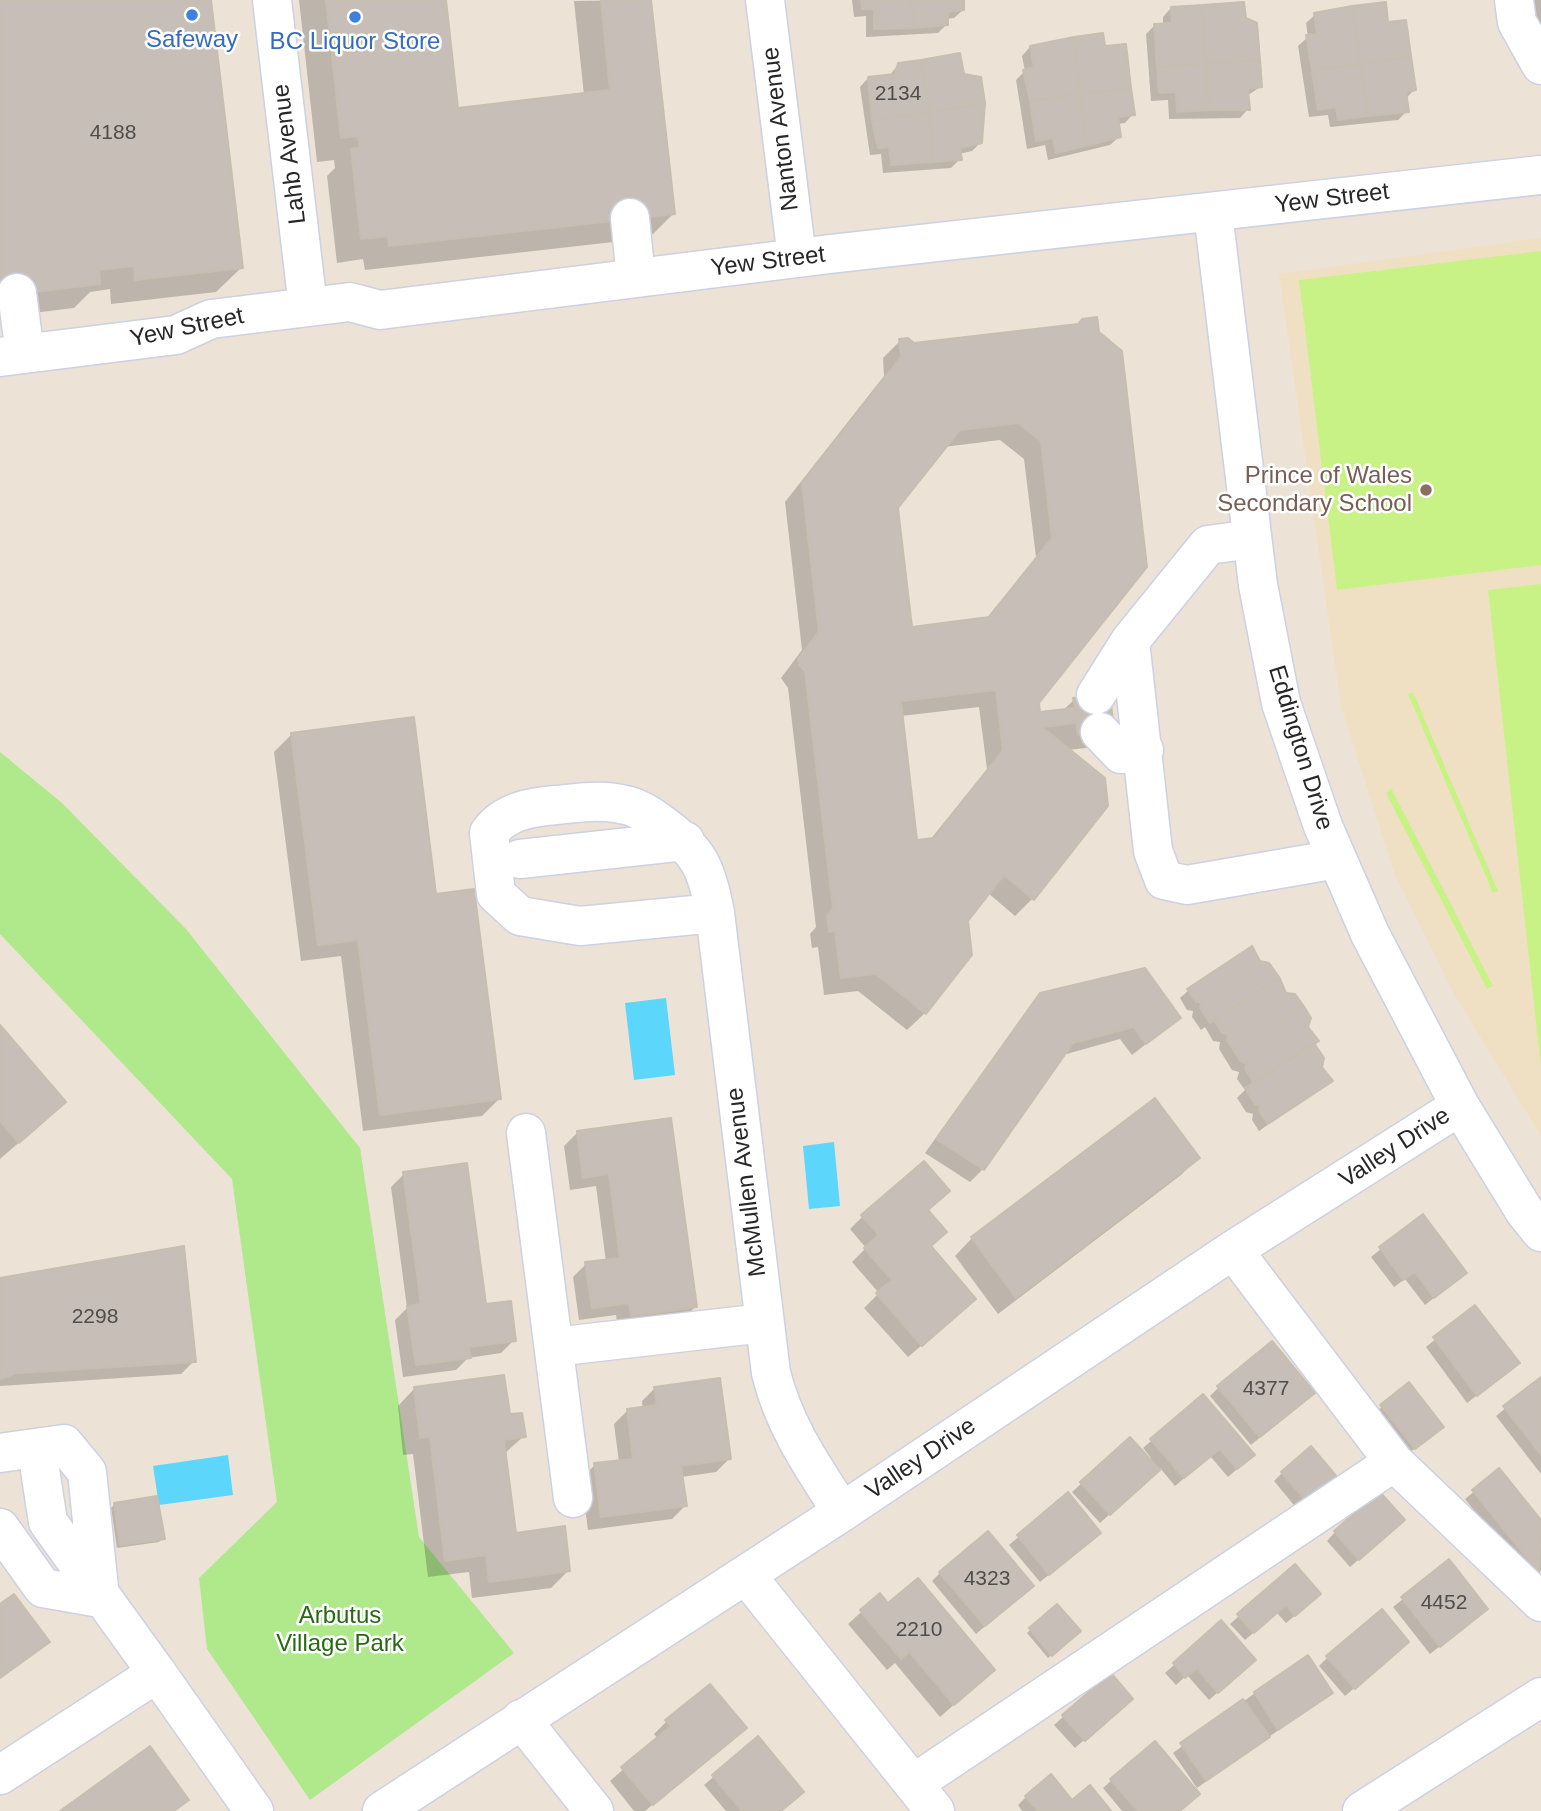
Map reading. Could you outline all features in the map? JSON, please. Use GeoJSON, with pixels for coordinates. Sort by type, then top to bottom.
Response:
{"type":"FeatureCollection","features":[{"type":"Feature","properties":{"kind":"street","name":"Lahb Avenue"},"geometry":{"type":"LineString","coordinates":[[272,0],[308,307]]}},
{"type":"Feature","properties":{"kind":"street","name":"Nanton Avenue"},"geometry":{"type":"LineString","coordinates":[[765,0],[797,258]]}},
{"type":"Feature","properties":{"kind":"street"},"geometry":{"type":"LineString","coordinates":[[1514,0],[1517,22],[1541,65]]}},
{"type":"Feature","properties":{"kind":"street","name":"Yew Street"},"geometry":{"type":"LineString","coordinates":[[12,356],[176,335],[211,319],[308,307],[351,302],[380,310],[797,258],[1541,175]]}},
{"type":"Feature","properties":{"kind":"street","name":"Eddington Drive"},"geometry":{"type":"LineString","coordinates":[[1213,213],[1252,539],[1281,703],[1337,859],[1370,934],[1460,1106],[1525,1212],[1541,1232]]}},
{"type":"Feature","properties":{"kind":"street"},"geometry":{"type":"LineString","coordinates":[[630,218],[636,278]]}},
{"type":"Feature","properties":{"kind":"street"},"geometry":{"type":"LineString","coordinates":[[12,356],[17,293]]}},
{"type":"Feature","properties":{"kind":"street"},"geometry":{"type":"LineString","coordinates":[[1144,750],[1121,754],[1098,714],[1130,641],[1208,545],[1252,539]]}},
{"type":"Feature","properties":{"kind":"street"},"geometry":{"type":"LineString","coordinates":[[1130,641],[1153,851],[1164,880],[1187,885],[1337,859]]}},
{"type":"Feature","properties":{"kind":"street","name":"McMullen Avenue"},"geometry":{"type":"LineString","coordinates":[[715,913],[580,926],[520,916],[496,894],[489,833],[496,823],[515,812],[535,807],[592,802],[626,805],[652,817],[685,841],[705,869],[715,913],[764,1323],[778,1403],[792,1434],[842,1512]]}},
{"type":"Feature","properties":{"kind":"street"},"geometry":{"type":"LineString","coordinates":[[520,859],[685,841]]}},
{"type":"Feature","properties":{"kind":"street","name":"Valley Drive"},"geometry":{"type":"LineString","coordinates":[[382,1811],[842,1512],[1233,1250],[1460,1106]]}},
{"type":"Feature","properties":{"kind":"street"},"geometry":{"type":"LineString","coordinates":[[526,1133],[573,1498]]}},
{"type":"Feature","properties":{"kind":"street"},"geometry":{"type":"LineString","coordinates":[[1233,1250],[1394,1462],[1541,1602]]}},
{"type":"Feature","properties":{"kind":"street"},"geometry":{"type":"LineString","coordinates":[[554,1347],[764,1323]]}},
{"type":"Feature","properties":{"kind":"street"},"geometry":{"type":"LineString","coordinates":[[0,1453],[64,1444],[86,1472],[100,1598]]}},
{"type":"Feature","properties":{"kind":"street"},"geometry":{"type":"LineString","coordinates":[[746,1575],[924,1798],[1394,1462]]}},
{"type":"Feature","properties":{"kind":"street"},"geometry":{"type":"LineString","coordinates":[[40,1471],[48,1522],[254,1811]]}},
{"type":"Feature","properties":{"kind":"street"},"geometry":{"type":"LineString","coordinates":[[0,1528],[43,1588],[100,1598]]}},
{"type":"Feature","properties":{"kind":"street"},"geometry":{"type":"LineString","coordinates":[[0,1775],[157,1673]]}},
{"type":"Feature","properties":{"kind":"street"},"geometry":{"type":"LineString","coordinates":[[1362,1811],[1541,1697]]}},
{"type":"Feature","properties":{"kind":"street"},"geometry":{"type":"LineString","coordinates":[[521,1719],[594,1811]]}},
{"type":"Feature","properties":{"kind":"shaded area","name":"Prince of Wales Secondary School"},"geometry":{"type":"Polygon","coordinates":[[[1541,238],[1541,1136],[1455,996],[1395,875],[1341,706],[1279,274],[1541,238]]]}},
{"type":"Feature","properties":{"kind":"green space"},"geometry":{"type":"Polygon","coordinates":[[[1541,251],[1541,565],[1337,590],[1299,280],[1541,251]]]}},
{"type":"Feature","properties":{"kind":"green space"},"geometry":{"type":"Polygon","coordinates":[[[1541,584],[1541,1067],[1488,590],[1541,584]]]}},
{"type":"Feature","properties":{"kind":"green space"},"geometry":{"type":"Polygon","coordinates":[[[1413,692],[1498,891],[1493,893],[1408,694],[1413,692]]]}},
{"type":"Feature","properties":{"kind":"green space","name":"Arbutus Village Park"},"geometry":{"type":"Polygon","coordinates":[[[0,752],[62,803],[186,929],[360,1148],[419,1537],[514,1653],[310,1800],[207,1649],[199,1578],[277,1502],[232,1179],[0,934],[0,752]]]}},
{"type":"Feature","properties":{"kind":"green space"},"geometry":{"type":"Polygon","coordinates":[[[1391,788],[1493,986],[1487,989],[1386,793],[1391,788]]]}},
{"type":"Feature","properties":{"kind":"water"},"geometry":{"type":"Polygon","coordinates":[[[666,998],[675,1075],[634,1080],[625,1003],[666,998]]]}},
{"type":"Feature","properties":{"kind":"water"},"geometry":{"type":"Polygon","coordinates":[[[834,1142],[840,1206],[809,1209],[803,1146],[834,1142]]]}},
{"type":"Feature","properties":{"kind":"water"},"geometry":{"type":"Polygon","coordinates":[[[228,1455],[233,1495],[159,1505],[153,1466],[228,1455]]]}},
{"type":"Feature","properties":{"kind":"building"},"geometry":{"type":"Polygon","coordinates":[[[0,0],[211,0],[243,268],[135,280],[134,266],[99,270],[100,284],[0,296],[0,0]]]}},
{"type":"Feature","properties":{"kind":"building"},"geometry":{"type":"Polygon","coordinates":[[[326,0],[446,0],[458,108],[610,90],[601,0],[651,0],[675,214],[389,246],[388,236],[361,239],[351,149],[360,148],[358,136],[341,138],[326,0]]]}},
{"type":"Feature","properties":{"kind":"building"},"geometry":{"type":"Polygon","coordinates":[[[861,0],[911,0],[914,28],[874,29],[874,9],[862,9],[861,0]]]}},
{"type":"Feature","properties":{"kind":"building"},"geometry":{"type":"Polygon","coordinates":[[[911,0],[964,0],[964,10],[948,12],[948,25],[914,28],[911,0]]]}},
{"type":"Feature","properties":{"kind":"building"},"geometry":{"type":"Polygon","coordinates":[[[1244,2],[1246,18],[1257,23],[1260,60],[1206,64],[1202,5],[1244,2]]]}},
{"type":"Feature","properties":{"kind":"building"},"geometry":{"type":"Polygon","coordinates":[[[1386,2],[1388,22],[1406,20],[1411,56],[1361,64],[1352,6],[1386,2]]]}},
{"type":"Feature","properties":{"kind":"building"},"geometry":{"type":"Polygon","coordinates":[[[1202,5],[1206,64],[1157,67],[1154,24],[1172,23],[1171,7],[1202,5]]]}},
{"type":"Feature","properties":{"kind":"building"},"geometry":{"type":"Polygon","coordinates":[[[1352,6],[1361,64],[1312,70],[1306,35],[1317,34],[1314,13],[1352,6]]]}},
{"type":"Feature","properties":{"kind":"building"},"geometry":{"type":"Polygon","coordinates":[[[1103,33],[1105,46],[1126,44],[1131,88],[1080,94],[1074,37],[1103,33]]]}},
{"type":"Feature","properties":{"kind":"building"},"geometry":{"type":"Polygon","coordinates":[[[1074,37],[1080,94],[1030,101],[1023,70],[1034,67],[1030,46],[1074,37]]]}},
{"type":"Feature","properties":{"kind":"building"},"geometry":{"type":"Polygon","coordinates":[[[960,53],[964,74],[981,77],[985,103],[930,112],[921,60],[960,53]]]}},
{"type":"Feature","properties":{"kind":"building"},"geometry":{"type":"Polygon","coordinates":[[[1411,56],[1416,90],[1406,92],[1409,112],[1368,116],[1361,64],[1411,56]]]}},
{"type":"Feature","properties":{"kind":"building"},"geometry":{"type":"Polygon","coordinates":[[[921,60],[930,112],[872,121],[868,77],[895,74],[898,63],[921,60]]]}},
{"type":"Feature","properties":{"kind":"building"},"geometry":{"type":"Polygon","coordinates":[[[1260,60],[1262,87],[1248,89],[1250,110],[1209,110],[1206,64],[1260,60]]]}},
{"type":"Feature","properties":{"kind":"building"},"geometry":{"type":"Polygon","coordinates":[[[1206,64],[1209,110],[1177,112],[1176,92],[1159,93],[1157,67],[1206,64]]]}},
{"type":"Feature","properties":{"kind":"building"},"geometry":{"type":"Polygon","coordinates":[[[1361,64],[1368,116],[1338,120],[1336,107],[1318,110],[1312,70],[1361,64]]]}},
{"type":"Feature","properties":{"kind":"building"},"geometry":{"type":"Polygon","coordinates":[[[1131,88],[1135,115],[1118,117],[1121,137],[1086,146],[1080,94],[1131,88]]]}},
{"type":"Feature","properties":{"kind":"building"},"geometry":{"type":"Polygon","coordinates":[[[1080,94],[1086,146],[1056,153],[1053,138],[1036,141],[1030,101],[1080,94]]]}},
{"type":"Feature","properties":{"kind":"building"},"geometry":{"type":"Polygon","coordinates":[[[985,103],[982,143],[960,148],[962,160],[932,162],[930,112],[985,103]]]}},
{"type":"Feature","properties":{"kind":"building"},"geometry":{"type":"Polygon","coordinates":[[[930,112],[932,162],[891,165],[889,147],[878,148],[872,121],[930,112]]]}},
{"type":"Feature","properties":{"kind":"building"},"geometry":{"type":"Polygon","coordinates":[[[1097,317],[1099,332],[1122,351],[1147,567],[1039,703],[1040,712],[1075,708],[1073,698],[1110,694],[1114,730],[1078,735],[1076,723],[1042,727],[1105,778],[1108,806],[1034,900],[1004,875],[968,921],[972,955],[926,1014],[876,974],[841,978],[835,931],[829,932],[827,915],[833,908],[805,671],[799,665],[798,659],[819,631],[802,483],[901,357],[899,339],[908,338],[914,343],[1078,324],[1082,319],[1097,317]],[[1018,423],[960,430],[898,508],[912,627],[989,617],[1052,538],[1041,441],[1018,423]],[[996,690],[901,701],[917,840],[934,838],[1003,750],[996,690]]]}},
{"type":"Feature","properties":{"kind":"building"},"geometry":{"type":"Polygon","coordinates":[[[414,717],[436,894],[474,889],[501,1099],[380,1115],[358,940],[318,945],[291,733],[414,717]]]}},
{"type":"Feature","properties":{"kind":"building"},"geometry":{"type":"Polygon","coordinates":[[[1252,946],[1260,961],[1269,963],[1279,977],[1210,1023],[1200,1008],[1201,1002],[1196,1002],[1187,989],[1252,946]]]}},
{"type":"Feature","properties":{"kind":"building"},"geometry":{"type":"Polygon","coordinates":[[[1145,968],[1181,1018],[1146,1044],[1134,1027],[1073,1043],[984,1170],[936,1139],[1040,993],[1145,968]]]}},
{"type":"Feature","properties":{"kind":"building"},"geometry":{"type":"Polygon","coordinates":[[[1279,977],[1286,993],[1295,994],[1303,1005],[1234,1051],[1227,1040],[1228,1034],[1222,1033],[1214,1020],[1279,977]]]}},
{"type":"Feature","properties":{"kind":"building"},"geometry":{"type":"Polygon","coordinates":[[[1303,1005],[1311,1018],[1308,1027],[1319,1041],[1254,1083],[1245,1069],[1247,1064],[1241,1062],[1234,1051],[1303,1005]]]}},
{"type":"Feature","properties":{"kind":"building"},"geometry":{"type":"Polygon","coordinates":[[[0,1025],[66,1102],[19,1143],[0,1121],[0,1025]]]}},
{"type":"Feature","properties":{"kind":"building"},"geometry":{"type":"Polygon","coordinates":[[[1314,1043],[1324,1058],[1322,1067],[1333,1081],[1268,1124],[1259,1111],[1260,1105],[1255,1104],[1245,1088],[1314,1043]]]}},
{"type":"Feature","properties":{"kind":"building"},"geometry":{"type":"Polygon","coordinates":[[[1155,1098],[1200,1158],[1016,1298],[971,1237],[1155,1098]]]}},
{"type":"Feature","properties":{"kind":"building"},"geometry":{"type":"Polygon","coordinates":[[[671,1118],[697,1307],[631,1316],[629,1303],[592,1308],[585,1262],[620,1258],[609,1174],[583,1178],[577,1131],[671,1118]]]}},
{"type":"Feature","properties":{"kind":"building"},"geometry":{"type":"Polygon","coordinates":[[[924,1161],[950,1191],[928,1210],[947,1232],[931,1246],[976,1299],[922,1346],[876,1293],[892,1280],[864,1248],[879,1235],[861,1215],[924,1161]]]}},
{"type":"Feature","properties":{"kind":"building"},"geometry":{"type":"Polygon","coordinates":[[[467,1163],[486,1304],[511,1301],[516,1341],[469,1347],[471,1358],[416,1365],[407,1306],[421,1304],[403,1172],[467,1163]]]}},
{"type":"Feature","properties":{"kind":"building"},"geometry":{"type":"Polygon","coordinates":[[[1423,1214],[1467,1273],[1434,1298],[1415,1272],[1403,1280],[1379,1247],[1423,1214]]]}},
{"type":"Feature","properties":{"kind":"building"},"geometry":{"type":"Polygon","coordinates":[[[184,1246],[196,1362],[16,1373],[0,1379],[0,1278],[184,1246]]]}},
{"type":"Feature","properties":{"kind":"building"},"geometry":{"type":"Polygon","coordinates":[[[1475,1305],[1520,1363],[1477,1396],[1433,1337],[1475,1305]]]}},
{"type":"Feature","properties":{"kind":"building"},"geometry":{"type":"Polygon","coordinates":[[[1272,1341],[1315,1393],[1260,1437],[1217,1386],[1272,1341]]]}},
{"type":"Feature","properties":{"kind":"building"},"geometry":{"type":"Polygon","coordinates":[[[504,1375],[510,1414],[522,1413],[526,1437],[504,1440],[516,1533],[565,1526],[570,1571],[489,1582],[486,1555],[445,1561],[430,1437],[420,1438],[414,1387],[504,1375]]]}},
{"type":"Feature","properties":{"kind":"building"},"geometry":{"type":"Polygon","coordinates":[[[1541,1377],[1541,1455],[1503,1406],[1541,1377]]]}},
{"type":"Feature","properties":{"kind":"building"},"geometry":{"type":"Polygon","coordinates":[[[720,1378],[731,1459],[681,1466],[687,1506],[601,1517],[594,1463],[633,1459],[627,1409],[657,1405],[654,1387],[720,1378]]]}},
{"type":"Feature","properties":{"kind":"building"},"geometry":{"type":"Polygon","coordinates":[[[1409,1382],[1444,1427],[1415,1449],[1380,1405],[1409,1382]]]}},
{"type":"Feature","properties":{"kind":"building"},"geometry":{"type":"Polygon","coordinates":[[[1203,1394],[1255,1455],[1237,1469],[1220,1449],[1184,1478],[1150,1439],[1203,1394]]]}},
{"type":"Feature","properties":{"kind":"building"},"geometry":{"type":"Polygon","coordinates":[[[1130,1437],[1160,1470],[1110,1515],[1080,1482],[1130,1437]]]}},
{"type":"Feature","properties":{"kind":"building"},"geometry":{"type":"Polygon","coordinates":[[[1311,1446],[1337,1477],[1308,1503],[1281,1472],[1311,1446]]]}},
{"type":"Feature","properties":{"kind":"building"},"geometry":{"type":"Polygon","coordinates":[[[1499,1468],[1541,1520],[1539,1573],[1472,1490],[1499,1468]]]}},
{"type":"Feature","properties":{"kind":"building"},"geometry":{"type":"Polygon","coordinates":[[[1379,1491],[1405,1520],[1359,1560],[1334,1531],[1379,1491]]]}},
{"type":"Feature","properties":{"kind":"building"},"geometry":{"type":"Polygon","coordinates":[[[1068,1492],[1101,1533],[1049,1575],[1017,1535],[1068,1492]]]}},
{"type":"Feature","properties":{"kind":"building"},"geometry":{"type":"Polygon","coordinates":[[[157,1496],[165,1539],[120,1545],[114,1503],[157,1496]]]}},
{"type":"Feature","properties":{"kind":"building"},"geometry":{"type":"Polygon","coordinates":[[[988,1531],[1034,1586],[985,1626],[939,1572],[988,1531]]]}},
{"type":"Feature","properties":{"kind":"building"},"geometry":{"type":"Polygon","coordinates":[[[1449,1559],[1488,1609],[1440,1647],[1401,1597],[1449,1559]]]}},
{"type":"Feature","properties":{"kind":"building"},"geometry":{"type":"Polygon","coordinates":[[[1295,1564],[1321,1594],[1295,1616],[1286,1605],[1254,1633],[1237,1614],[1295,1564]]]}},
{"type":"Feature","properties":{"kind":"building"},"geometry":{"type":"Polygon","coordinates":[[[918,1578],[995,1670],[954,1705],[909,1651],[901,1659],[860,1610],[880,1593],[888,1603],[918,1578]]]}},
{"type":"Feature","properties":{"kind":"building"},"geometry":{"type":"Polygon","coordinates":[[[14,1594],[50,1642],[0,1678],[0,1604],[14,1594]]]}},
{"type":"Feature","properties":{"kind":"building"},"geometry":{"type":"Polygon","coordinates":[[[1057,1604],[1081,1631],[1052,1656],[1029,1628],[1057,1604]]]}},
{"type":"Feature","properties":{"kind":"building"},"geometry":{"type":"Polygon","coordinates":[[[1382,1609],[1409,1642],[1355,1689],[1326,1656],[1382,1609]]]}},
{"type":"Feature","properties":{"kind":"building"},"geometry":{"type":"Polygon","coordinates":[[[1221,1620],[1256,1660],[1218,1693],[1197,1668],[1185,1678],[1173,1663],[1221,1620]]]}},
{"type":"Feature","properties":{"kind":"building"},"geometry":{"type":"Polygon","coordinates":[[[1308,1655],[1333,1693],[1278,1730],[1254,1692],[1308,1655]]]}},
{"type":"Feature","properties":{"kind":"building"},"geometry":{"type":"Polygon","coordinates":[[[1111,1673],[1133,1699],[1085,1741],[1062,1715],[1111,1673]]]}},
{"type":"Feature","properties":{"kind":"building"},"geometry":{"type":"Polygon","coordinates":[[[710,1684],[747,1728],[653,1805],[621,1767],[671,1726],[665,1720],[710,1684]]]}},
{"type":"Feature","properties":{"kind":"building"},"geometry":{"type":"Polygon","coordinates":[[[1243,1699],[1270,1737],[1206,1781],[1180,1743],[1243,1699]]]}},
{"type":"Feature","properties":{"kind":"building"},"geometry":{"type":"Polygon","coordinates":[[[758,1736],[804,1792],[781,1811],[742,1811],[712,1775],[758,1736]]]}},
{"type":"Feature","properties":{"kind":"building"},"geometry":{"type":"Polygon","coordinates":[[[1155,1741],[1200,1794],[1180,1811],[1138,1811],[1110,1779],[1155,1741]]]}},
{"type":"Feature","properties":{"kind":"building"},"geometry":{"type":"Polygon","coordinates":[[[150,1746],[189,1800],[174,1811],[60,1811],[150,1746]]]}},
{"type":"Feature","properties":{"kind":"building"},"geometry":{"type":"Polygon","coordinates":[[[1051,1774],[1072,1800],[1090,1785],[1111,1811],[1038,1811],[1025,1796],[1051,1774]]]}},
{"type":"Feature","properties":{"kind":"place","name":"Safeway"},"geometry":{"type":"Point","coordinates":[192,15]}},
{"type":"Feature","properties":{"kind":"place","name":"BC Liquor Store"},"geometry":{"type":"Point","coordinates":[355,17]}},
{"type":"Feature","properties":{"kind":"place","name":"Prince of Wales Secondary School"},"geometry":{"type":"Point","coordinates":[1426,490]}}]}
